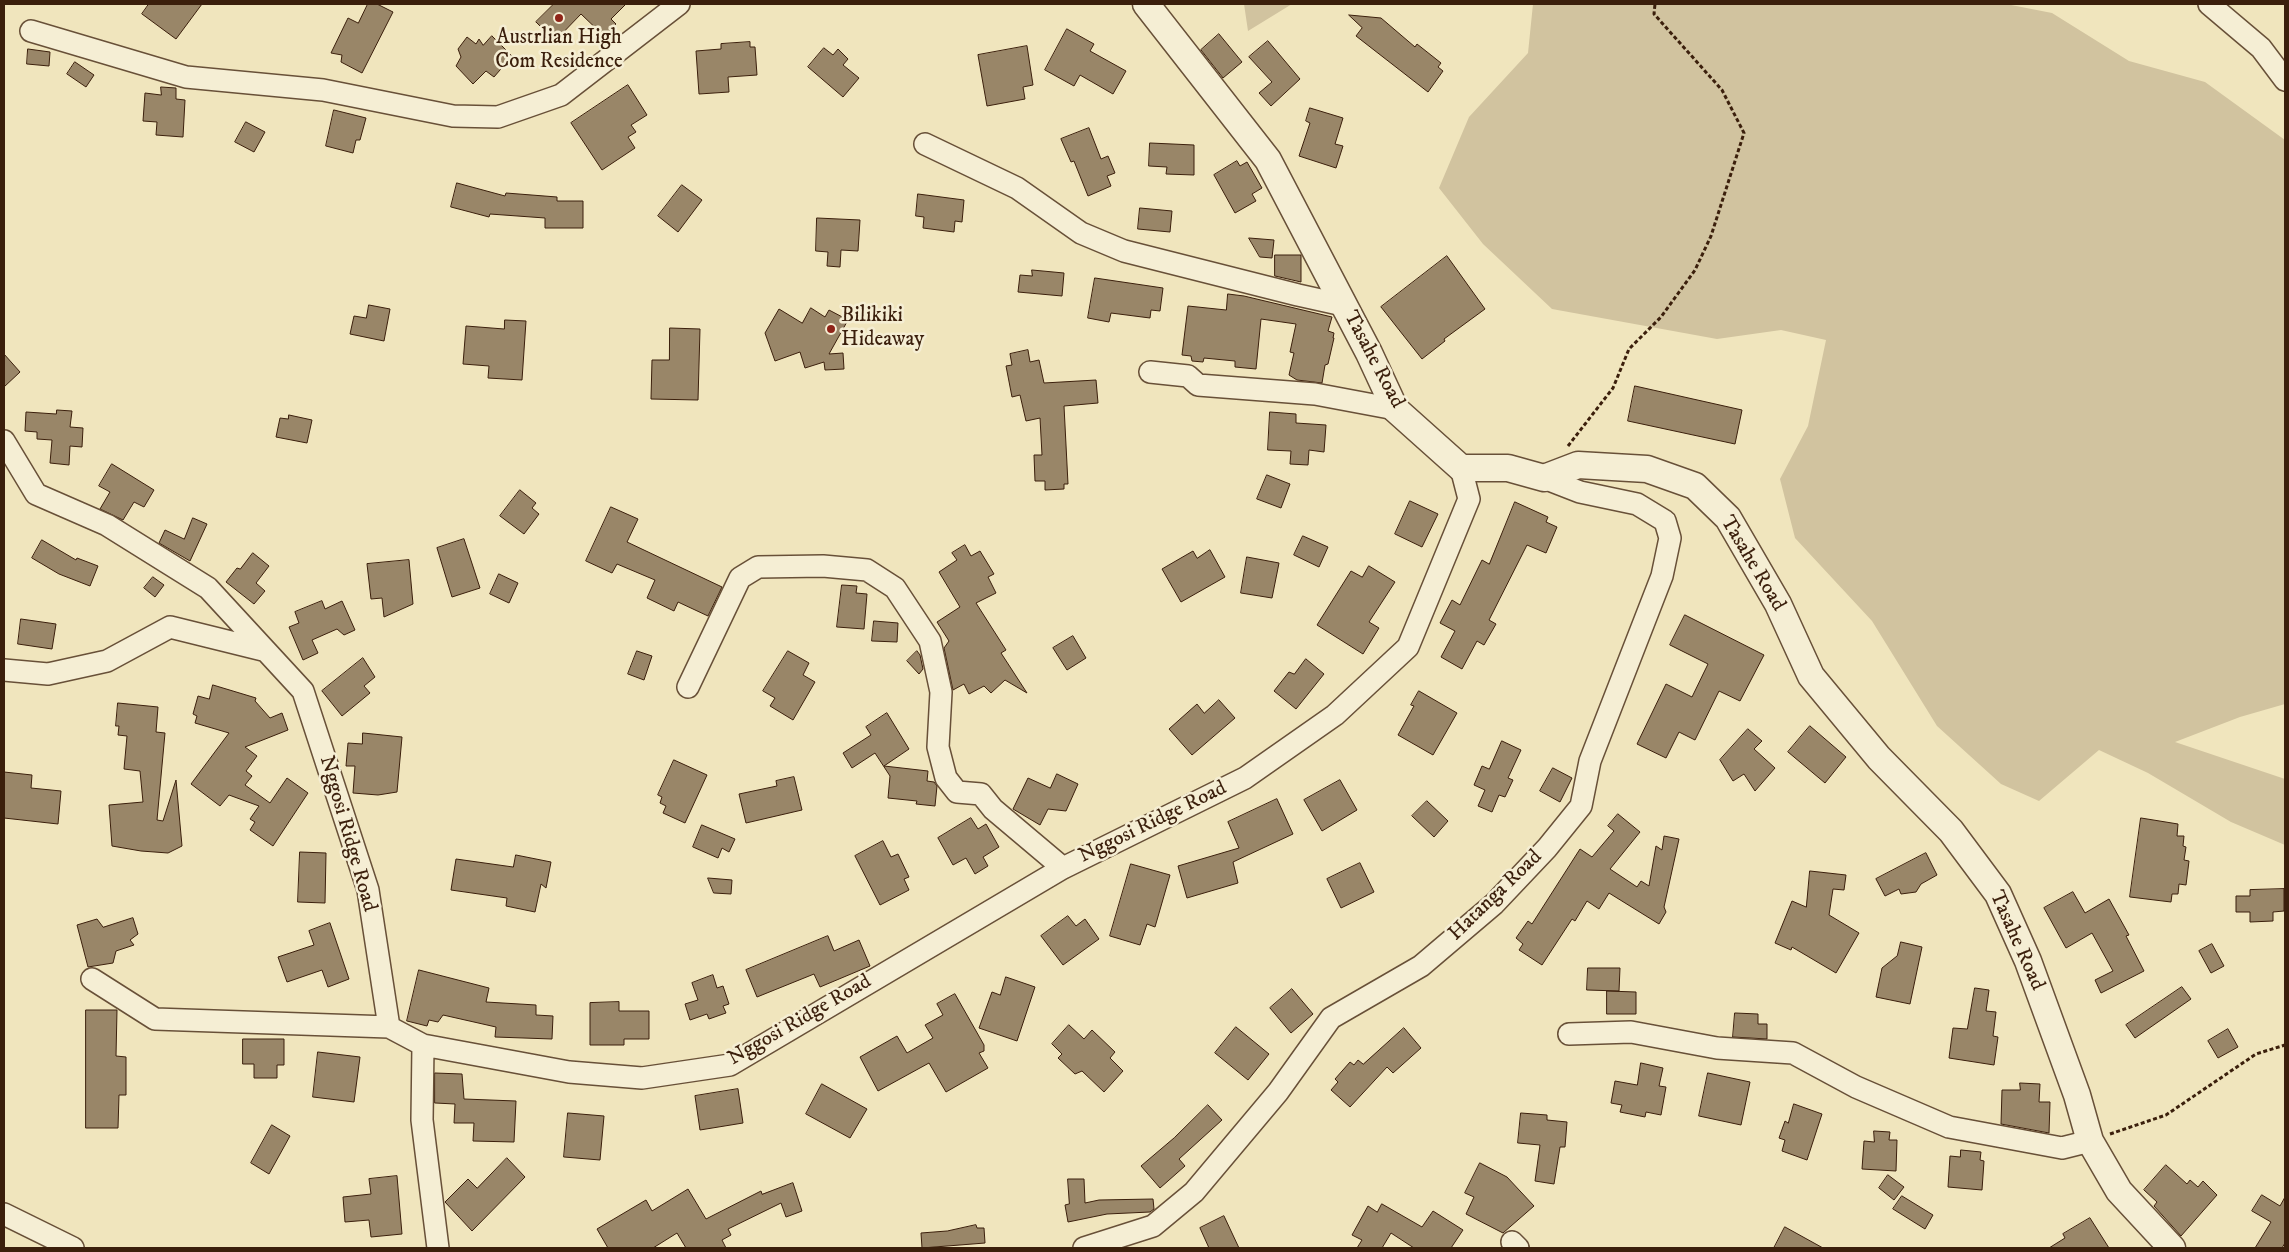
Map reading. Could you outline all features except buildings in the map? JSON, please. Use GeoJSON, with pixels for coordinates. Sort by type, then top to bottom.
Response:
{"type":"FeatureCollection","features":[{"type":"Feature","properties":{"kind":"street"},"geometry":{"type":"LineString","coordinates":[[31,31],[186,77],[323,90],[453,116],[498,117],[561,95],[679,4]]}},
{"type":"Feature","properties":{"kind":"street","name":"Tasahe Road"},"geometry":{"type":"LineString","coordinates":[[1146,4],[1268,160],[1369,352],[1395,409],[1461,468]]}},
{"type":"Feature","properties":{"kind":"street"},"geometry":{"type":"LineString","coordinates":[[2209,4],[2260,48],[2285,80]]}},
{"type":"Feature","properties":{"kind":"street"},"geometry":{"type":"LineString","coordinates":[[925,144],[1017,188],[1081,234],[1124,251],[1343,305]]}},
{"type":"Feature","properties":{"kind":"street"},"geometry":{"type":"LineString","coordinates":[[1150,372],[1188,376],[1198,385],[1315,394],[1395,409]]}},
{"type":"Feature","properties":{"kind":"street","name":"Nggosi Ridge Road"},"geometry":{"type":"LineString","coordinates":[[4,441],[36,494],[107,525],[208,588],[263,650],[303,691],[368,890],[389,1027],[423,1045],[570,1072],[642,1078],[730,1065],[1063,868],[1245,778],[1335,715],[1408,647],[1469,500],[1461,468]]}},
{"type":"Feature","properties":{"kind":"street","name":"Tasahe Road"},"geometry":{"type":"LineString","coordinates":[[1544,478],[1578,465],[1647,469],[1695,486],[1728,518],[1778,604],[1811,676],[1879,758],[1952,831],[1998,894],[2028,962],[2076,1095],[2090,1141],[2119,1191],[2172,1248]]}},
{"type":"Feature","properties":{"kind":"street"},"geometry":{"type":"LineString","coordinates":[[1461,468],[1508,468],[1544,478]]}},
{"type":"Feature","properties":{"kind":"street","name":"Hatanga Road"},"geometry":{"type":"LineString","coordinates":[[1084,1248],[1154,1226],[1194,1192],[1278,1092],[1331,1018],[1421,966],[1494,904],[1547,848],[1581,806],[1590,761],[1662,576],[1670,538],[1664,521],[1637,504],[1580,492],[1544,478]]}},
{"type":"Feature","properties":{"kind":"street"},"geometry":{"type":"LineString","coordinates":[[688,687],[740,578],[758,567],[823,566],[867,570],[895,588],[930,641],[941,692],[938,747],[946,778],[957,792],[981,794],[993,809],[1063,868]]}},
{"type":"Feature","properties":{"kind":"street"},"geometry":{"type":"LineString","coordinates":[[4,670],[48,674],[107,660],[170,627],[263,650]]}},
{"type":"Feature","properties":{"kind":"street"},"geometry":{"type":"LineString","coordinates":[[92,979],[155,1019],[389,1027]]}},
{"type":"Feature","properties":{"kind":"street"},"geometry":{"type":"LineString","coordinates":[[1569,1034],[1631,1032],[1716,1048],[1793,1053],[1856,1088],[1949,1127],[2062,1148],[2090,1141]]}},
{"type":"Feature","properties":{"kind":"street"},"geometry":{"type":"LineString","coordinates":[[423,1045],[422,1120],[438,1248]]}},
{"type":"Feature","properties":{"kind":"street"},"geometry":{"type":"LineString","coordinates":[[4,1214],[73,1248]]}},
{"type":"Feature","properties":{"kind":"path"},"geometry":{"type":"LineString","coordinates":[[1567,447],[1612,388],[1629,349],[1660,317],[1695,270],[1711,236],[1744,133],[1722,90],[1654,14],[1655,4]]}},
{"type":"Feature","properties":{"kind":"path"},"geometry":{"type":"LineString","coordinates":[[2090,1141],[2166,1115],[2256,1054],[2285,1045]]}},
{"type":"Feature","properties":{"kind":"shaded area"},"geometry":{"type":"Polygon","coordinates":[[[1244,4],[1292,4],[1248,31],[1244,4]]]}},
{"type":"Feature","properties":{"kind":"shaded area"},"geometry":{"type":"Polygon","coordinates":[[[1533,4],[2006,4],[2052,13],[2129,61],[2205,82],[2285,140],[2285,704],[2240,717],[2175,742],[2285,779],[2285,845],[2231,822],[2148,773],[2099,750],[2039,801],[2001,784],[1937,726],[1872,621],[1795,538],[1780,479],[1808,426],[1826,340],[1781,330],[1717,339],[1552,309],[1483,244],[1439,188],[1469,117],[1528,53],[1533,4]]]}},
{"type":"Feature","properties":{"kind":"place","name":"Austrlian High Com Residence"},"geometry":{"type":"Point","coordinates":[559,18]}},
{"type":"Feature","properties":{"kind":"place","name":"Bilikiki Hideaway"},"geometry":{"type":"Point","coordinates":[831,329]}}]}
